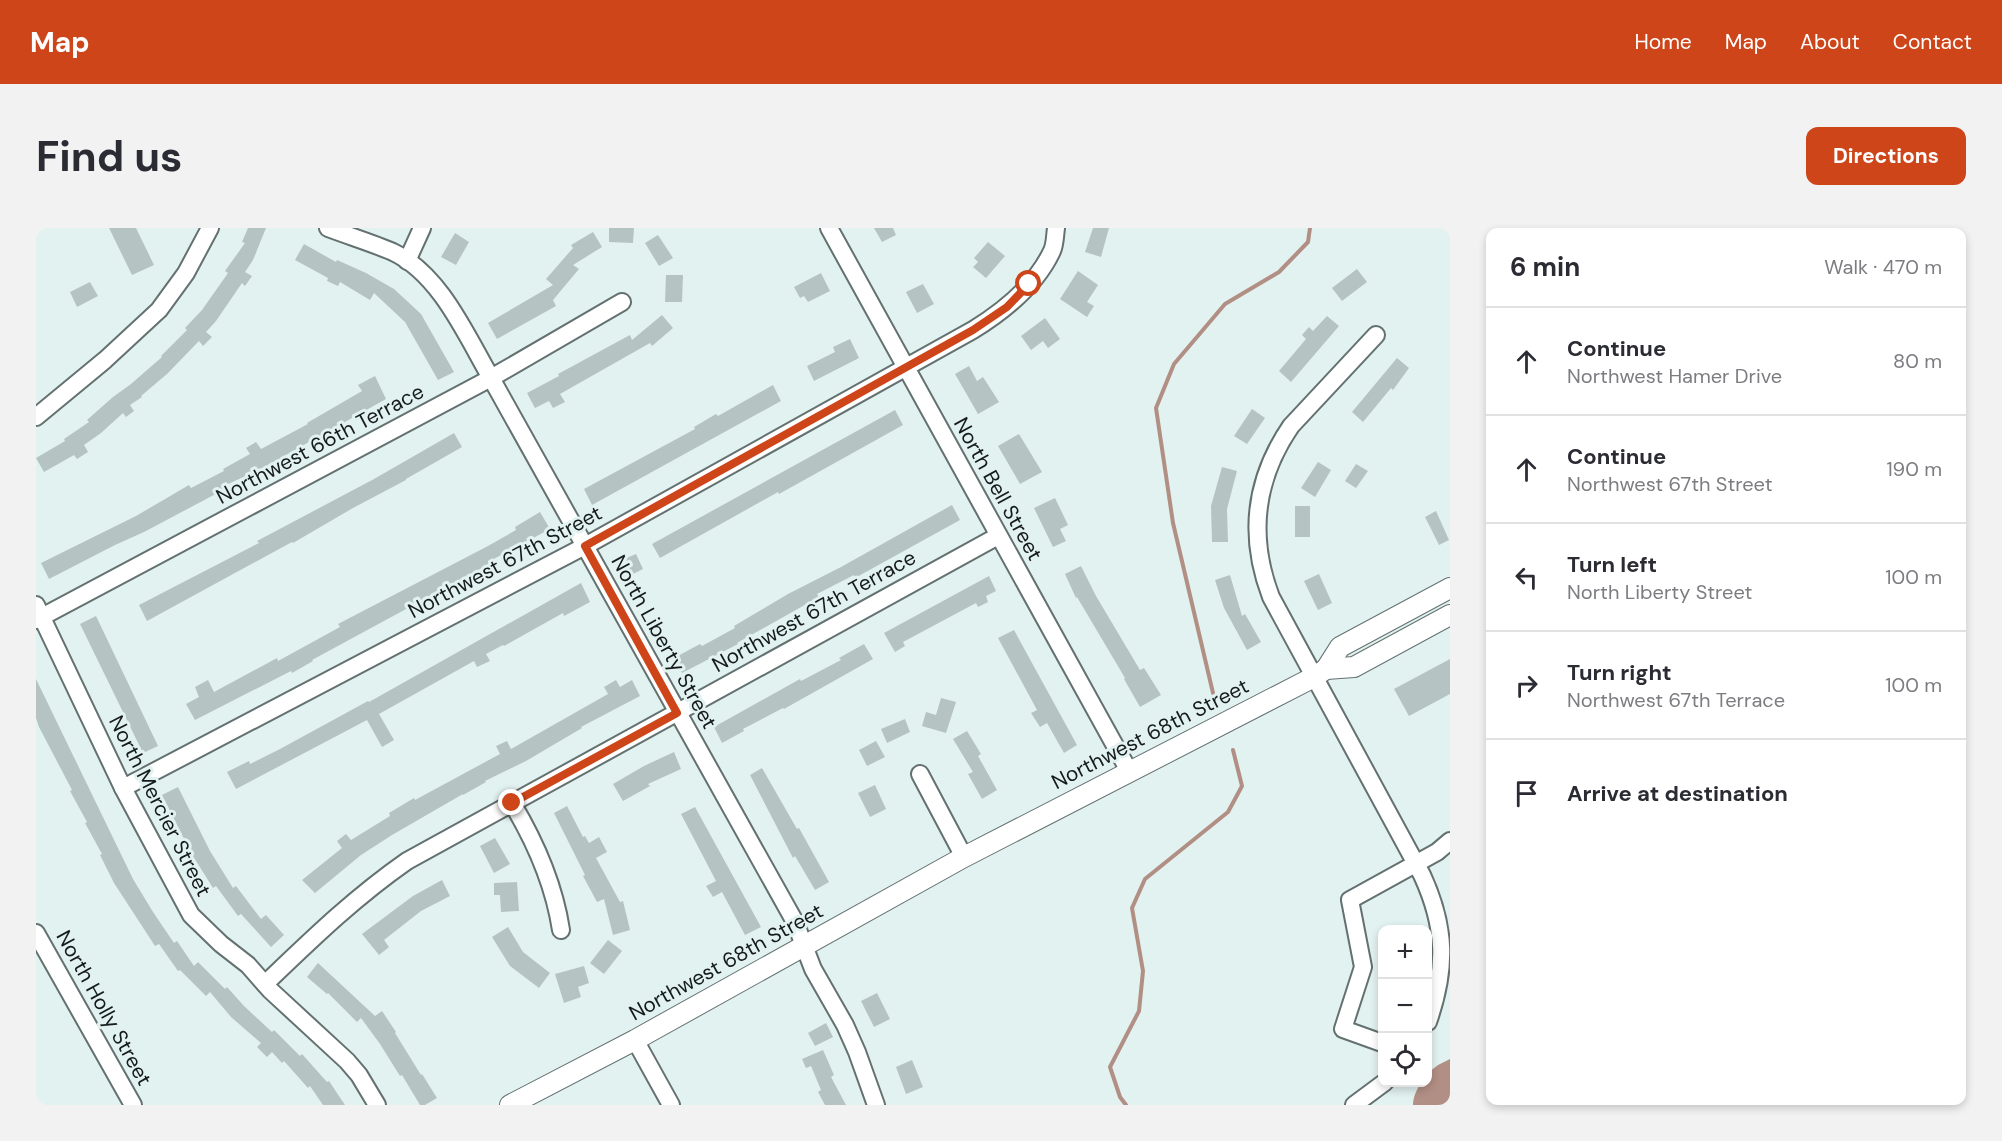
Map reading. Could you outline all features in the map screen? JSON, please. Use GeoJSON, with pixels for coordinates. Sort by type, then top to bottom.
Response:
{"type":"FeatureCollection","features":[{"type":"Feature","properties":{"kind":"main road","name":"Northwest 68th Street"},"geometry":{"type":"LineString","coordinates":[[1320,673],[1340,647],[1450,588]]}},
{"type":"Feature","properties":{"kind":"main road","name":"Northwest 68th Street"},"geometry":{"type":"LineString","coordinates":[[510,1105],[635,1040],[963,857],[1320,673],[1354,667],[1450,615]]}},
{"type":"Feature","properties":{"kind":"street"},"geometry":{"type":"LineString","coordinates":[[36,417],[105,360],[159,310],[186,273],[210,228]]}},
{"type":"Feature","properties":{"kind":"street","name":"North Liberty Street"},"geometry":{"type":"LineString","coordinates":[[328,228],[394,253],[407,261],[441,293],[491,378],[795,922],[813,969],[857,1052],[876,1105]]}},
{"type":"Feature","properties":{"kind":"street"},"geometry":{"type":"LineString","coordinates":[[407,261],[422,228]]}},
{"type":"Feature","properties":{"kind":"street","name":"North Bell Street"},"geometry":{"type":"LineString","coordinates":[[829,228],[1129,771]]}},
{"type":"Feature","properties":{"kind":"street","name":"Northwest 67th Street"},"geometry":{"type":"LineString","coordinates":[[123,788],[585,546],[973,330],[1007,307],[1029,284],[1053,250],[1056,228]]}},
{"type":"Feature","properties":{"kind":"street","name":"Northwest 66th Terrace"},"geometry":{"type":"LineString","coordinates":[[38,614],[491,378],[622,302]]}},
{"type":"Feature","properties":{"kind":"street"},"geometry":{"type":"LineString","coordinates":[[1376,335],[1291,426],[1279,443],[1263,481],[1256,532],[1258,555],[1271,597],[1320,673],[1435,906],[1442,960],[1437,995],[1432,1010]]}},
{"type":"Feature","properties":{"kind":"street","name":"Northwest 67th Terrace"},"geometry":{"type":"LineString","coordinates":[[265,984],[336,915],[407,861],[998,536]]}},
{"type":"Feature","properties":{"kind":"street","name":"North Mercier Street"},"geometry":{"type":"LineString","coordinates":[[38,614],[123,788],[191,915],[221,944],[248,965],[265,984],[347,1061],[359,1075],[377,1105]]}},
{"type":"Feature","properties":{"kind":"street"},"geometry":{"type":"LineString","coordinates":[[920,774],[963,857]]}},
{"type":"Feature","properties":{"kind":"street"},"geometry":{"type":"LineString","coordinates":[[512,803],[540,855],[551,886],[561,930]]}},
{"type":"Feature","properties":{"kind":"street"},"geometry":{"type":"LineString","coordinates":[[1378,1041],[1343,1029],[1363,967],[1350,900],[1437,852],[1450,841]]}},
{"type":"Feature","properties":{"kind":"street","name":"North Holly Street"},"geometry":{"type":"LineString","coordinates":[[36,933],[133,1105]]}},
{"type":"Feature","properties":{"kind":"street"},"geometry":{"type":"LineString","coordinates":[[635,1040],[671,1105]]}},
{"type":"Feature","properties":{"kind":"street"},"geometry":{"type":"LineString","coordinates":[[1354,1105],[1379,1087]]}},
{"type":"Feature","properties":{"kind":"shaded area"},"geometry":{"type":"Polygon","coordinates":[[[1450,1059],[1450,1105],[1413,1105],[1419,1087],[1432,1087],[1432,1070],[1450,1059]]]}},
{"type":"Feature","properties":{"kind":"building"},"geometry":{"type":"Polygon","coordinates":[[[109,228],[136,228],[154,265],[132,275],[109,228]]]}},
{"type":"Feature","properties":{"kind":"building"},"geometry":{"type":"Polygon","coordinates":[[[248,228],[266,228],[253,260],[245,272],[252,276],[245,286],[242,283],[206,332],[212,337],[203,346],[199,341],[167,374],[130,405],[134,411],[126,417],[123,413],[84,445],[88,452],[77,459],[74,455],[44,472],[36,458],[65,441],[64,439],[89,422],[87,420],[162,357],[187,330],[185,328],[202,310],[228,273],[225,271],[245,243],[242,242],[248,228]]]}},
{"type":"Feature","properties":{"kind":"building"},"geometry":{"type":"Polygon","coordinates":[[[609,228],[634,228],[633,243],[609,242],[609,228]]]}},
{"type":"Feature","properties":{"kind":"building"},"geometry":{"type":"Polygon","coordinates":[[[874,228],[893,228],[896,235],[882,242],[874,228]]]}},
{"type":"Feature","properties":{"kind":"building"},"geometry":{"type":"Polygon","coordinates":[[[1093,228],[1109,228],[1101,257],[1085,252],[1093,228]]]}},
{"type":"Feature","properties":{"kind":"building"},"geometry":{"type":"Polygon","coordinates":[[[593,232],[602,247],[573,265],[579,269],[553,300],[556,306],[497,339],[488,323],[553,285],[546,279],[573,248],[571,245],[593,232]]]}},
{"type":"Feature","properties":{"kind":"building"},"geometry":{"type":"Polygon","coordinates":[[[455,233],[469,242],[456,265],[441,257],[455,233]]]}},
{"type":"Feature","properties":{"kind":"building"},"geometry":{"type":"Polygon","coordinates":[[[658,235],[673,258],[659,266],[645,243],[658,235]]]}},
{"type":"Feature","properties":{"kind":"building"},"geometry":{"type":"Polygon","coordinates":[[[988,242],[1005,256],[986,278],[973,267],[978,262],[974,258],[988,242]]]}},
{"type":"Feature","properties":{"kind":"building"},"geometry":{"type":"Polygon","coordinates":[[[304,244],[394,289],[421,314],[454,372],[438,380],[405,322],[374,293],[370,300],[340,282],[338,286],[327,281],[328,278],[295,260],[304,244]]]}},
{"type":"Feature","properties":{"kind":"building"},"geometry":{"type":"Polygon","coordinates":[[[1357,269],[1367,282],[1342,301],[1332,288],[1357,269]]]}},
{"type":"Feature","properties":{"kind":"building"},"geometry":{"type":"Polygon","coordinates":[[[1078,271],[1098,285],[1087,302],[1094,306],[1087,317],[1060,299],[1078,271]]]}},
{"type":"Feature","properties":{"kind":"building"},"geometry":{"type":"Polygon","coordinates":[[[821,273],[830,291],[808,302],[804,296],[800,298],[794,287],[821,273]]]}},
{"type":"Feature","properties":{"kind":"building"},"geometry":{"type":"Polygon","coordinates":[[[666,275],[683,275],[682,302],[665,302],[666,275]]]}},
{"type":"Feature","properties":{"kind":"building"},"geometry":{"type":"Polygon","coordinates":[[[90,282],[98,296],[77,307],[70,292],[90,282]]]}},
{"type":"Feature","properties":{"kind":"building"},"geometry":{"type":"Polygon","coordinates":[[[923,284],[934,304],[917,313],[906,292],[923,284]]]}},
{"type":"Feature","properties":{"kind":"building"},"geometry":{"type":"Polygon","coordinates":[[[662,315],[673,328],[652,346],[650,343],[560,394],[565,402],[553,408],[549,401],[535,408],[527,393],[630,335],[632,340],[662,315]]]}},
{"type":"Feature","properties":{"kind":"building"},"geometry":{"type":"Polygon","coordinates":[[[1327,316],[1339,326],[1291,382],[1279,371],[1306,339],[1302,335],[1309,327],[1313,331],[1327,316]]]}},
{"type":"Feature","properties":{"kind":"building"},"geometry":{"type":"Polygon","coordinates":[[[1045,318],[1060,339],[1048,348],[1043,341],[1031,350],[1021,336],[1045,318]]]}},
{"type":"Feature","properties":{"kind":"building"},"geometry":{"type":"Polygon","coordinates":[[[850,339],[859,358],[814,381],[807,366],[835,352],[833,347],[850,339]]]}},
{"type":"Feature","properties":{"kind":"building"},"geometry":{"type":"Polygon","coordinates":[[[1397,358],[1409,368],[1393,390],[1391,388],[1363,422],[1352,412],[1397,358]]]}},
{"type":"Feature","properties":{"kind":"building"},"geometry":{"type":"Polygon","coordinates":[[[969,366],[977,381],[983,377],[999,402],[978,414],[955,374],[969,366]]]}},
{"type":"Feature","properties":{"kind":"building"},"geometry":{"type":"Polygon","coordinates":[[[375,376],[386,399],[259,470],[226,485],[227,488],[49,579],[41,563],[136,516],[189,485],[191,488],[224,471],[223,469],[250,454],[246,448],[256,442],[261,449],[308,424],[362,391],[358,385],[375,376]]]}},
{"type":"Feature","properties":{"kind":"building"},"geometry":{"type":"Polygon","coordinates":[[[773,385],[781,401],[592,505],[584,489],[695,429],[694,427],[716,414],[718,416],[773,385]]]}},
{"type":"Feature","properties":{"kind":"building"},"geometry":{"type":"Polygon","coordinates":[[[1252,409],[1265,418],[1247,444],[1234,436],[1252,409]]]}},
{"type":"Feature","properties":{"kind":"building"},"geometry":{"type":"Polygon","coordinates":[[[895,410],[903,425],[660,558],[652,544],[895,410]]]}},
{"type":"Feature","properties":{"kind":"building"},"geometry":{"type":"Polygon","coordinates":[[[454,433],[462,447],[293,543],[147,621],[139,605],[259,543],[257,541],[374,479],[454,433]]]}},
{"type":"Feature","properties":{"kind":"building"},"geometry":{"type":"Polygon","coordinates":[[[1019,434],[1042,472],[1020,484],[998,446],[1019,434]]]}},
{"type":"Feature","properties":{"kind":"building"},"geometry":{"type":"Polygon","coordinates":[[[1318,462],[1331,470],[1315,497],[1301,488],[1318,462]]]}},
{"type":"Feature","properties":{"kind":"building"},"geometry":{"type":"Polygon","coordinates":[[[1356,464],[1368,471],[1356,488],[1345,481],[1356,464]]]}},
{"type":"Feature","properties":{"kind":"building"},"geometry":{"type":"Polygon","coordinates":[[[1222,467],[1237,471],[1227,509],[1228,542],[1212,542],[1211,506],[1222,467]]]}},
{"type":"Feature","properties":{"kind":"building"},"geometry":{"type":"Polygon","coordinates":[[[1055,498],[1068,525],[1060,529],[1066,541],[1053,547],[1034,508],[1055,498]]]}},
{"type":"Feature","properties":{"kind":"building"},"geometry":{"type":"Polygon","coordinates":[[[952,505],[960,520],[855,578],[854,575],[817,594],[819,597],[738,644],[682,673],[674,658],[735,628],[734,626],[788,594],[952,505]]]}},
{"type":"Feature","properties":{"kind":"building"},"geometry":{"type":"Polygon","coordinates":[[[1295,506],[1310,506],[1310,537],[1295,537],[1295,506]]]}},
{"type":"Feature","properties":{"kind":"building"},"geometry":{"type":"Polygon","coordinates":[[[1436,511],[1449,540],[1439,545],[1425,517],[1436,511]]]}},
{"type":"Feature","properties":{"kind":"building"},"geometry":{"type":"Polygon","coordinates":[[[540,512],[550,529],[292,673],[291,671],[195,720],[186,704],[199,697],[195,687],[208,680],[214,692],[277,658],[278,661],[340,627],[338,624],[488,546],[516,530],[515,527],[540,512]]]}},
{"type":"Feature","properties":{"kind":"building"},"geometry":{"type":"Polygon","coordinates":[[[636,554],[643,569],[629,576],[622,560],[636,554]]]}},
{"type":"Feature","properties":{"kind":"building"},"geometry":{"type":"Polygon","coordinates":[[[1081,566],[1140,670],[1144,668],[1161,695],[1140,707],[1076,598],[1065,574],[1081,566]]]}},
{"type":"Feature","properties":{"kind":"building"},"geometry":{"type":"Polygon","coordinates":[[[1319,574],[1332,603],[1318,610],[1304,581],[1319,574]]]}},
{"type":"Feature","properties":{"kind":"building"},"geometry":{"type":"Polygon","coordinates":[[[1230,575],[1242,616],[1245,614],[1261,642],[1247,650],[1224,608],[1215,580],[1230,575]]]}},
{"type":"Feature","properties":{"kind":"building"},"geometry":{"type":"Polygon","coordinates":[[[989,576],[996,591],[986,596],[988,602],[978,607],[976,603],[903,642],[905,646],[895,652],[884,633],[989,576]]]}},
{"type":"Feature","properties":{"kind":"building"},"geometry":{"type":"Polygon","coordinates":[[[581,583],[590,602],[564,616],[563,613],[486,654],[490,661],[477,667],[474,661],[379,714],[394,740],[382,747],[367,720],[236,789],[227,772],[249,761],[250,764],[369,702],[581,583]]]}},
{"type":"Feature","properties":{"kind":"building"},"geometry":{"type":"Polygon","coordinates":[[[96,616],[158,746],[143,753],[80,624],[96,616]]]}},
{"type":"Feature","properties":{"kind":"building"},"geometry":{"type":"Polygon","coordinates":[[[1014,630],[1077,745],[1064,753],[1047,723],[1040,727],[1031,713],[1037,710],[998,638],[1014,630]]]}},
{"type":"Feature","properties":{"kind":"building"},"geometry":{"type":"Polygon","coordinates":[[[864,644],[873,659],[784,709],[743,729],[744,731],[722,743],[714,727],[800,679],[801,681],[841,660],[839,658],[864,644]]]}},
{"type":"Feature","properties":{"kind":"building"},"geometry":{"type":"Polygon","coordinates":[[[1450,659],[1450,694],[1409,716],[1394,689],[1450,659]]]}},
{"type":"Feature","properties":{"kind":"building"},"geometry":{"type":"Polygon","coordinates":[[[36,679],[133,879],[174,943],[177,941],[194,966],[198,962],[272,1032],[274,1030],[300,1056],[302,1054],[327,1082],[329,1081],[345,1105],[323,1105],[310,1086],[308,1088],[284,1061],[282,1063],[272,1052],[267,1057],[257,1047],[261,1043],[231,1017],[210,992],[206,996],[180,970],[178,971],[159,944],[155,946],[114,883],[100,855],[102,854],[85,823],[87,822],[70,791],[72,790],[39,727],[36,718],[36,679]]]}},
{"type":"Feature","properties":{"kind":"building"},"geometry":{"type":"Polygon","coordinates":[[[616,680],[620,687],[632,680],[640,696],[581,727],[526,761],[485,781],[392,835],[361,855],[315,893],[302,880],[342,848],[337,841],[346,834],[351,840],[414,798],[415,800],[500,754],[496,746],[507,741],[511,749],[608,694],[604,687],[616,680]]]}},
{"type":"Feature","properties":{"kind":"building"},"geometry":{"type":"Polygon","coordinates":[[[941,698],[956,702],[946,733],[922,726],[926,712],[936,715],[941,698]]]}},
{"type":"Feature","properties":{"kind":"building"},"geometry":{"type":"Polygon","coordinates":[[[905,719],[910,732],[887,743],[881,729],[905,719]]]}},
{"type":"Feature","properties":{"kind":"building"},"geometry":{"type":"Polygon","coordinates":[[[967,731],[981,754],[978,756],[997,790],[982,799],[968,774],[973,772],[953,739],[967,731]]]}},
{"type":"Feature","properties":{"kind":"building"},"geometry":{"type":"Polygon","coordinates":[[[876,741],[885,757],[867,766],[859,750],[876,741]]]}},
{"type":"Feature","properties":{"kind":"building"},"geometry":{"type":"Polygon","coordinates":[[[674,752],[681,769],[648,784],[650,786],[623,801],[613,784],[674,752]]]}},
{"type":"Feature","properties":{"kind":"building"},"geometry":{"type":"Polygon","coordinates":[[[762,768],[829,882],[815,890],[795,856],[793,858],[750,775],[762,768]]]}},
{"type":"Feature","properties":{"kind":"building"},"geometry":{"type":"Polygon","coordinates":[[[875,785],[886,809],[870,817],[858,793],[875,785]]]}},
{"type":"Feature","properties":{"kind":"building"},"geometry":{"type":"Polygon","coordinates":[[[178,787],[210,851],[233,888],[236,886],[261,919],[266,915],[284,935],[271,947],[241,914],[238,916],[216,886],[213,888],[191,853],[162,795],[178,787]]]}},
{"type":"Feature","properties":{"kind":"building"},"geometry":{"type":"Polygon","coordinates":[[[567,806],[583,837],[585,836],[589,843],[599,837],[607,852],[596,858],[620,902],[623,901],[630,930],[613,935],[604,899],[597,902],[583,876],[585,875],[554,813],[567,806]]]}},
{"type":"Feature","properties":{"kind":"building"},"geometry":{"type":"Polygon","coordinates":[[[695,807],[761,927],[745,935],[722,892],[713,897],[706,886],[716,881],[681,814],[695,807]]]}},
{"type":"Feature","properties":{"kind":"building"},"geometry":{"type":"Polygon","coordinates":[[[495,838],[510,864],[494,873],[480,846],[495,838]]]}},
{"type":"Feature","properties":{"kind":"building"},"geometry":{"type":"Polygon","coordinates":[[[442,880],[450,896],[421,911],[384,940],[389,947],[379,955],[362,934],[413,896],[442,880]]]}},
{"type":"Feature","properties":{"kind":"building"},"geometry":{"type":"Polygon","coordinates":[[[517,882],[519,911],[501,912],[500,895],[494,895],[494,883],[517,882]]]}},
{"type":"Feature","properties":{"kind":"building"},"geometry":{"type":"Polygon","coordinates":[[[508,927],[523,952],[550,973],[539,988],[510,966],[492,937],[508,927]]]}},
{"type":"Feature","properties":{"kind":"building"},"geometry":{"type":"Polygon","coordinates":[[[608,940],[622,951],[604,974],[590,963],[608,940]]]}},
{"type":"Feature","properties":{"kind":"building"},"geometry":{"type":"Polygon","coordinates":[[[318,963],[375,1016],[382,1011],[437,1098],[425,1105],[420,1105],[402,1075],[400,1076],[361,1018],[357,1022],[328,993],[307,977],[318,963]]]}},
{"type":"Feature","properties":{"kind":"building"},"geometry":{"type":"Polygon","coordinates":[[[584,966],[589,983],[578,987],[581,997],[564,1003],[555,974],[584,966]]]}},
{"type":"Feature","properties":{"kind":"building"},"geometry":{"type":"Polygon","coordinates":[[[877,993],[890,1019],[874,1027],[861,1001],[877,993]]]}},
{"type":"Feature","properties":{"kind":"building"},"geometry":{"type":"Polygon","coordinates":[[[826,1023],[833,1037],[815,1046],[808,1033],[826,1023]]]}},
{"type":"Feature","properties":{"kind":"building"},"geometry":{"type":"Polygon","coordinates":[[[823,1050],[834,1075],[831,1077],[846,1105],[825,1105],[818,1092],[821,1090],[811,1066],[806,1068],[802,1059],[823,1050]]]}},
{"type":"Feature","properties":{"kind":"building"},"geometry":{"type":"Polygon","coordinates":[[[912,1060],[923,1087],[906,1094],[896,1067],[912,1060]]]}},
{"type":"Feature","properties":{"kind":"waterway"},"geometry":{"type":"LineString","coordinates":[[1213,693],[1173,523],[1156,408],[1174,364],[1225,304],[1279,272],[1308,242],[1310,228]]}},
{"type":"Feature","properties":{"kind":"waterway"},"geometry":{"type":"LineString","coordinates":[[1126,1105],[1120,1097],[1110,1067],[1139,1011],[1143,971],[1132,908],[1145,879],[1228,812],[1242,786],[1233,750]]}},
{"type":"Feature","properties":{"kind":"route"},"geometry":{"type":"LineString","coordinates":[[512,803],[677,713],[585,546],[991,320],[1029,284]]}}]}
